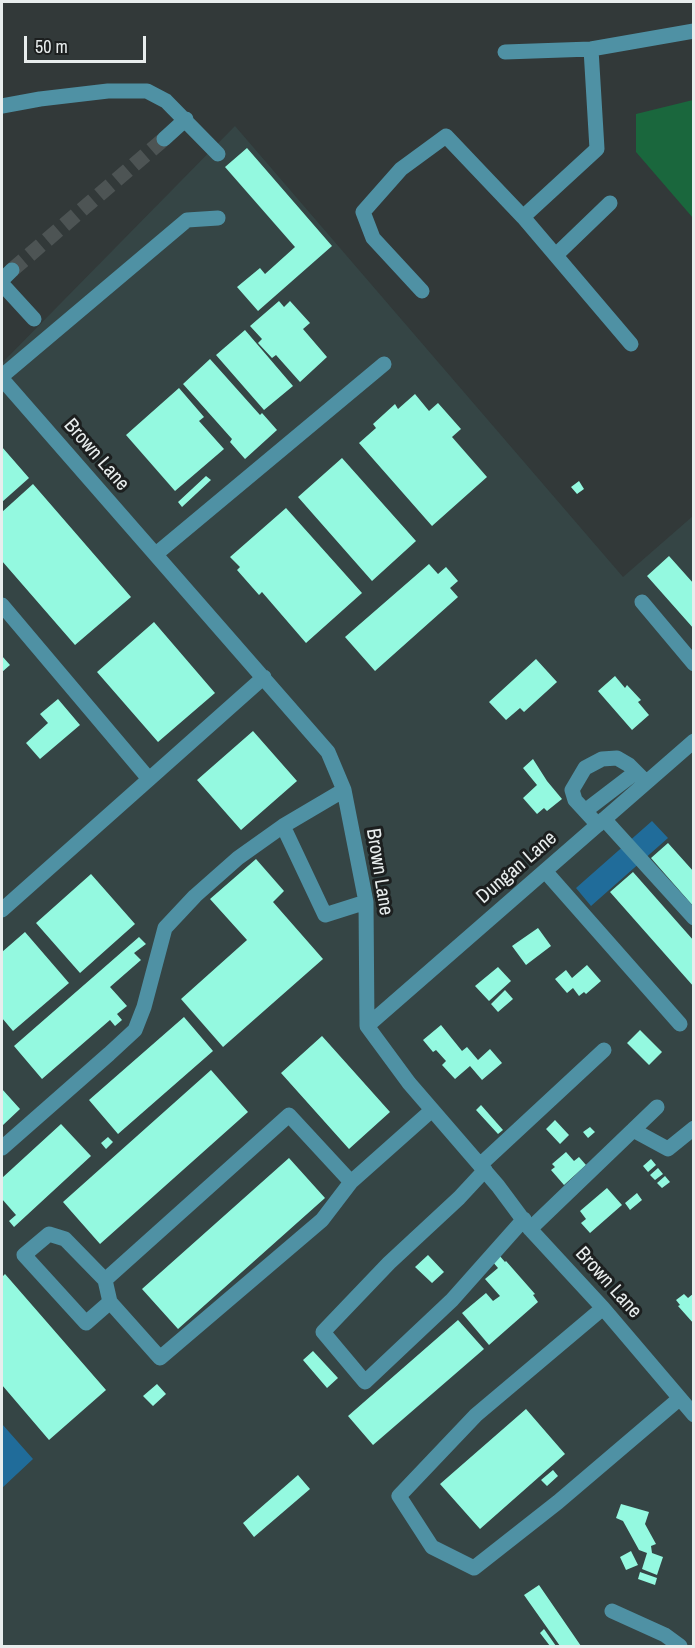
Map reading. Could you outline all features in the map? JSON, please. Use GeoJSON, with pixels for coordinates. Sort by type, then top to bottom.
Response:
{"type":"FeatureCollection","features":[{"type":"Feature","properties":{"kind":"street"},"geometry":{"type":"LineString","coordinates":[[506,52],[591,49],[693,31]]}},
{"type":"Feature","properties":{"kind":"street"},"geometry":{"type":"LineString","coordinates":[[523,217],[597,149],[591,49]]}},
{"type":"Feature","properties":{"kind":"street"},"geometry":{"type":"LineString","coordinates":[[2,106],[108,91],[147,92],[166,101],[218,154]]}},
{"type":"Feature","properties":{"kind":"street"},"geometry":{"type":"LineString","coordinates":[[164,139],[186,119]]}},
{"type":"Feature","properties":{"kind":"street"},"geometry":{"type":"LineString","coordinates":[[422,291],[373,238],[363,212],[401,169],[446,136],[523,217],[631,344]]}},
{"type":"Feature","properties":{"kind":"street"},"geometry":{"type":"LineString","coordinates":[[556,255],[610,203]]}},
{"type":"Feature","properties":{"kind":"street"},"geometry":{"type":"LineString","coordinates":[[2,377],[187,220],[218,218]]}},
{"type":"Feature","properties":{"kind":"street"},"geometry":{"type":"LineString","coordinates":[[5,278],[34,319]]}},
{"type":"Feature","properties":{"kind":"street"},"geometry":{"type":"LineString","coordinates":[[156,554],[384,364]]}},
{"type":"Feature","properties":{"kind":"street","name":"Brown Lane"},"geometry":{"type":"LineString","coordinates":[[2,377],[328,752],[344,790],[366,902],[367,1026],[409,1083],[483,1168],[527,1224],[603,1308],[693,1415]]}},
{"type":"Feature","properties":{"kind":"street"},"geometry":{"type":"LineString","coordinates":[[642,602],[693,664]]}},
{"type":"Feature","properties":{"kind":"street"},"geometry":{"type":"LineString","coordinates":[[2,605],[149,779]]}},
{"type":"Feature","properties":{"kind":"street"},"geometry":{"type":"LineString","coordinates":[[2,910],[264,677]]}},
{"type":"Feature","properties":{"kind":"street","name":"Dungan Lane"},"geometry":{"type":"LineString","coordinates":[[367,1026],[601,822],[641,777],[693,741]]}},
{"type":"Feature","properties":{"kind":"street"},"geometry":{"type":"LineString","coordinates":[[585,811],[641,777],[617,758],[602,759],[585,768],[572,790],[575,800],[585,811],[601,822],[693,918]]}},
{"type":"Feature","properties":{"kind":"street"},"geometry":{"type":"LineString","coordinates":[[2,1148],[135,1030],[144,1007],[165,928],[195,896],[238,858],[283,826],[344,790]]}},
{"type":"Feature","properties":{"kind":"street"},"geometry":{"type":"LineString","coordinates":[[283,826],[325,915],[366,902]]}},
{"type":"Feature","properties":{"kind":"street"},"geometry":{"type":"LineString","coordinates":[[545,871],[680,1024]]}},
{"type":"Feature","properties":{"kind":"street"},"geometry":{"type":"LineString","coordinates":[[604,1050],[483,1168],[459,1198],[389,1263],[323,1332],[365,1382],[452,1300],[527,1224],[657,1107]]}},
{"type":"Feature","properties":{"kind":"street"},"geometry":{"type":"LineString","coordinates":[[110,1302],[86,1323],[24,1255],[49,1234],[66,1239],[105,1280],[110,1302],[160,1358],[322,1220],[351,1182],[432,1110]]}},
{"type":"Feature","properties":{"kind":"street"},"geometry":{"type":"LineString","coordinates":[[105,1280],[289,1115],[351,1182]]}},
{"type":"Feature","properties":{"kind":"street"},"geometry":{"type":"LineString","coordinates":[[633,1130],[668,1149],[693,1128]]}},
{"type":"Feature","properties":{"kind":"street"},"geometry":{"type":"LineString","coordinates":[[603,1308],[476,1415],[399,1496],[432,1547],[474,1568],[558,1502],[679,1399]]}},
{"type":"Feature","properties":{"kind":"street"},"geometry":{"type":"LineString","coordinates":[[612,1611],[665,1635],[680,1647]]}},
{"type":"Feature","properties":{"kind":"shaded area"},"geometry":{"type":"Polygon","coordinates":[[[235,126],[623,577],[693,516],[693,1646],[2,1646],[2,363],[235,126]]]}},
{"type":"Feature","properties":{"kind":"green space"},"geometry":{"type":"Polygon","coordinates":[[[694,100],[693,218],[636,152],[636,114],[694,100]]]}},
{"type":"Feature","properties":{"kind":"water"},"geometry":{"type":"Polygon","coordinates":[[[652,821],[668,838],[591,906],[576,888],[652,821]]]}},
{"type":"Feature","properties":{"kind":"water"},"geometry":{"type":"Polygon","coordinates":[[[2,1424],[33,1459],[2,1488],[2,1424]]]}},
{"type":"Feature","properties":{"kind":"building"},"geometry":{"type":"Polygon","coordinates":[[[247,148],[332,246],[258,311],[237,287],[260,268],[265,274],[295,247],[225,167],[247,148]]]}},
{"type":"Feature","properties":{"kind":"building"},"geometry":{"type":"Polygon","coordinates":[[[279,301],[284,307],[290,301],[310,323],[303,329],[327,357],[300,382],[276,355],[272,358],[258,343],[262,339],[250,326],[279,301]]]}},
{"type":"Feature","properties":{"kind":"building"},"geometry":{"type":"Polygon","coordinates":[[[245,330],[293,386],[264,410],[216,355],[245,330]]]}},
{"type":"Feature","properties":{"kind":"building"},"geometry":{"type":"Polygon","coordinates":[[[210,359],[260,415],[262,413],[277,430],[245,459],[230,442],[232,439],[183,384],[210,359]]]}},
{"type":"Feature","properties":{"kind":"building"},"geometry":{"type":"Polygon","coordinates":[[[179,388],[204,417],[199,421],[224,449],[175,491],[126,435],[179,388]]]}},
{"type":"Feature","properties":{"kind":"building"},"geometry":{"type":"Polygon","coordinates":[[[415,394],[429,411],[438,403],[461,429],[452,437],[487,477],[432,526],[359,443],[376,428],[373,424],[395,404],[398,409],[415,394]]]}},
{"type":"Feature","properties":{"kind":"building"},"geometry":{"type":"Polygon","coordinates":[[[2,447],[29,478],[2,502],[2,447]]]}},
{"type":"Feature","properties":{"kind":"building"},"geometry":{"type":"Polygon","coordinates":[[[342,458],[416,541],[372,581],[298,497],[342,458]]]}},
{"type":"Feature","properties":{"kind":"building"},"geometry":{"type":"Polygon","coordinates":[[[206,476],[211,480],[182,507],[178,502],[206,476]]]}},
{"type":"Feature","properties":{"kind":"building"},"geometry":{"type":"Polygon","coordinates":[[[579,481],[584,489],[577,494],[571,487],[579,481]]]}},
{"type":"Feature","properties":{"kind":"building"},"geometry":{"type":"Polygon","coordinates":[[[33,484],[131,597],[75,645],[2,561],[2,512],[33,484]]]}},
{"type":"Feature","properties":{"kind":"building"},"geometry":{"type":"Polygon","coordinates":[[[286,508],[362,593],[306,643],[262,592],[259,595],[237,570],[240,567],[230,557],[286,508]]]}},
{"type":"Feature","properties":{"kind":"building"},"geometry":{"type":"Polygon","coordinates":[[[669,556],[694,584],[694,629],[647,576],[669,556]]]}},
{"type":"Feature","properties":{"kind":"building"},"geometry":{"type":"Polygon","coordinates":[[[429,564],[438,574],[446,567],[458,581],[450,588],[458,597],[375,671],[345,637],[429,564]]]}},
{"type":"Feature","properties":{"kind":"building"},"geometry":{"type":"Polygon","coordinates":[[[154,622],[215,693],[158,742],[97,672],[154,622]]]}},
{"type":"Feature","properties":{"kind":"building"},"geometry":{"type":"Polygon","coordinates":[[[2,656],[10,665],[2,672],[2,656]]]}},
{"type":"Feature","properties":{"kind":"building"},"geometry":{"type":"Polygon","coordinates":[[[536,659],[557,682],[524,712],[520,708],[506,720],[489,702],[536,659]]]}},
{"type":"Feature","properties":{"kind":"building"},"geometry":{"type":"Polygon","coordinates":[[[615,676],[625,688],[627,685],[641,700],[638,702],[649,715],[632,730],[598,691],[615,676]]]}},
{"type":"Feature","properties":{"kind":"building"},"geometry":{"type":"Polygon","coordinates":[[[58,699],[80,725],[40,759],[26,743],[48,723],[40,714],[58,699]]]}},
{"type":"Feature","properties":{"kind":"building"},"geometry":{"type":"Polygon","coordinates":[[[253,731],[297,781],[241,830],[197,780],[253,731]]]}},
{"type":"Feature","properties":{"kind":"building"},"geometry":{"type":"Polygon","coordinates":[[[533,759],[562,799],[547,811],[544,808],[537,814],[523,798],[537,785],[523,768],[533,759]]]}},
{"type":"Feature","properties":{"kind":"building"},"geometry":{"type":"Polygon","coordinates":[[[668,843],[694,872],[694,907],[651,858],[668,843]]]}},
{"type":"Feature","properties":{"kind":"building"},"geometry":{"type":"Polygon","coordinates":[[[256,859],[284,891],[273,902],[323,959],[223,1047],[181,999],[247,940],[210,899],[256,859]]]}},
{"type":"Feature","properties":{"kind":"building"},"geometry":{"type":"Polygon","coordinates":[[[633,872],[694,941],[694,987],[610,892],[633,872]]]}},
{"type":"Feature","properties":{"kind":"building"},"geometry":{"type":"Polygon","coordinates":[[[91,874],[135,924],[80,973],[36,923],[91,874]]]}},
{"type":"Feature","properties":{"kind":"building"},"geometry":{"type":"Polygon","coordinates":[[[538,928],[551,946],[526,965],[512,946],[538,928]]]}},
{"type":"Feature","properties":{"kind":"building"},"geometry":{"type":"Polygon","coordinates":[[[25,932],[69,983],[13,1031],[2,1018],[2,952],[25,932]]]}},
{"type":"Feature","properties":{"kind":"building"},"geometry":{"type":"Polygon","coordinates":[[[139,937],[146,944],[134,953],[141,960],[110,987],[127,1006],[117,1014],[122,1020],[115,1026],[110,1020],[42,1079],[14,1046],[139,937]]]}},
{"type":"Feature","properties":{"kind":"building"},"geometry":{"type":"Polygon","coordinates":[[[587,965],[601,981],[586,994],[584,992],[579,996],[573,988],[567,993],[555,979],[566,970],[572,978],[587,965]]]}},
{"type":"Feature","properties":{"kind":"building"},"geometry":{"type":"Polygon","coordinates":[[[498,967],[511,981],[489,1001],[475,986],[498,967]]]}},
{"type":"Feature","properties":{"kind":"building"},"geometry":{"type":"Polygon","coordinates":[[[505,990],[513,999],[498,1012],[491,1004],[505,990]]]}},
{"type":"Feature","properties":{"kind":"building"},"geometry":{"type":"Polygon","coordinates":[[[184,1017],[213,1051],[118,1134],[89,1100],[184,1017]]]}},
{"type":"Feature","properties":{"kind":"building"},"geometry":{"type":"Polygon","coordinates":[[[441,1025],[462,1051],[467,1047],[478,1060],[490,1049],[502,1063],[482,1080],[470,1066],[455,1079],[442,1065],[446,1061],[436,1050],[433,1052],[423,1040],[441,1025]]]}},
{"type":"Feature","properties":{"kind":"building"},"geometry":{"type":"Polygon","coordinates":[[[640,1030],[662,1052],[649,1065],[627,1043],[640,1030]]]}},
{"type":"Feature","properties":{"kind":"building"},"geometry":{"type":"Polygon","coordinates":[[[322,1036],[390,1112],[349,1149],[281,1073],[322,1036]]]}},
{"type":"Feature","properties":{"kind":"building"},"geometry":{"type":"Polygon","coordinates":[[[211,1070],[248,1112],[100,1244],[63,1202],[211,1070]]]}},
{"type":"Feature","properties":{"kind":"building"},"geometry":{"type":"Polygon","coordinates":[[[2,1089],[20,1109],[2,1126],[2,1089]]]}},
{"type":"Feature","properties":{"kind":"building"},"geometry":{"type":"Polygon","coordinates":[[[481,1105],[503,1130],[498,1134],[476,1110],[481,1105]]]}},
{"type":"Feature","properties":{"kind":"building"},"geometry":{"type":"Polygon","coordinates":[[[555,1120],[569,1135],[560,1144],[546,1129],[555,1120]]]}},
{"type":"Feature","properties":{"kind":"building"},"geometry":{"type":"Polygon","coordinates":[[[61,1124],[91,1156],[14,1227],[9,1221],[16,1215],[2,1199],[2,1178],[61,1124]]]}},
{"type":"Feature","properties":{"kind":"building"},"geometry":{"type":"Polygon","coordinates":[[[590,1127],[595,1132],[588,1138],[583,1132],[590,1127]]]}},
{"type":"Feature","properties":{"kind":"building"},"geometry":{"type":"Polygon","coordinates":[[[108,1137],[113,1142],[106,1149],[101,1143],[108,1137]]]}},
{"type":"Feature","properties":{"kind":"building"},"geometry":{"type":"Polygon","coordinates":[[[566,1152],[574,1161],[579,1157],[586,1165],[564,1185],[551,1170],[555,1167],[552,1164],[566,1152]]]}},
{"type":"Feature","properties":{"kind":"building"},"geometry":{"type":"Polygon","coordinates":[[[289,1158],[325,1198],[178,1329],[142,1289],[289,1158]]]}},
{"type":"Feature","properties":{"kind":"building"},"geometry":{"type":"Polygon","coordinates":[[[651,1159],[656,1165],[648,1172],[643,1166],[651,1159]]]}},
{"type":"Feature","properties":{"kind":"building"},"geometry":{"type":"Polygon","coordinates":[[[658,1168],[663,1174],[655,1180],[650,1175],[658,1168]]]}},
{"type":"Feature","properties":{"kind":"building"},"geometry":{"type":"Polygon","coordinates":[[[665,1176],[670,1182],[662,1188],[657,1183],[665,1176]]]}},
{"type":"Feature","properties":{"kind":"building"},"geometry":{"type":"Polygon","coordinates":[[[607,1188],[622,1205],[590,1233],[581,1223],[586,1219],[580,1211],[607,1188]]]}},
{"type":"Feature","properties":{"kind":"building"},"geometry":{"type":"Polygon","coordinates":[[[637,1193],[642,1200],[630,1210],[625,1203],[637,1193]]]}},
{"type":"Feature","properties":{"kind":"building"},"geometry":{"type":"Polygon","coordinates":[[[428,1255],[444,1272],[432,1283],[415,1267],[428,1255]]]}},
{"type":"Feature","properties":{"kind":"building"},"geometry":{"type":"Polygon","coordinates":[[[499,1255],[535,1294],[533,1295],[538,1302],[489,1345],[462,1313],[486,1293],[493,1301],[500,1296],[485,1279],[498,1268],[492,1261],[499,1255]]]}},
{"type":"Feature","properties":{"kind":"building"},"geometry":{"type":"Polygon","coordinates":[[[5,1274],[106,1390],[49,1440],[2,1385],[2,1277],[5,1274]]]}},
{"type":"Feature","properties":{"kind":"building"},"geometry":{"type":"Polygon","coordinates":[[[694,1293],[694,1324],[678,1306],[680,1305],[676,1300],[684,1294],[688,1298],[694,1293]]]}},
{"type":"Feature","properties":{"kind":"building"},"geometry":{"type":"Polygon","coordinates":[[[458,1320],[484,1349],[373,1445],[348,1416],[458,1320]]]}},
{"type":"Feature","properties":{"kind":"building"},"geometry":{"type":"Polygon","coordinates":[[[313,1351],[338,1378],[327,1388],[303,1360],[313,1351]]]}},
{"type":"Feature","properties":{"kind":"building"},"geometry":{"type":"Polygon","coordinates":[[[157,1384],[166,1394],[153,1406],[143,1396],[157,1384]]]}},
{"type":"Feature","properties":{"kind":"building"},"geometry":{"type":"Polygon","coordinates":[[[526,1409],[565,1454],[480,1529],[440,1484],[526,1409]]]}},
{"type":"Feature","properties":{"kind":"building"},"geometry":{"type":"Polygon","coordinates":[[[553,1470],[558,1476],[547,1486],[541,1480],[553,1470]]]}},
{"type":"Feature","properties":{"kind":"building"},"geometry":{"type":"Polygon","coordinates":[[[298,1475],[310,1489],[254,1537],[243,1523],[298,1475]]]}},
{"type":"Feature","properties":{"kind":"building"},"geometry":{"type":"Polygon","coordinates":[[[621,1504],[649,1512],[645,1524],[656,1544],[651,1546],[652,1553],[663,1557],[657,1575],[642,1569],[647,1553],[639,1550],[623,1521],[616,1518],[621,1504]]]}},
{"type":"Feature","properties":{"kind":"building"},"geometry":{"type":"Polygon","coordinates":[[[631,1551],[638,1565],[626,1570],[620,1557],[631,1551]]]}},
{"type":"Feature","properties":{"kind":"building"},"geometry":{"type":"Polygon","coordinates":[[[640,1572],[657,1578],[655,1585],[638,1579],[640,1572]]]}},
{"type":"Feature","properties":{"kind":"building"},"geometry":{"type":"Polygon","coordinates":[[[539,1585],[581,1646],[560,1646],[524,1595],[539,1585]]]}},
{"type":"Feature","properties":{"kind":"building"},"geometry":{"type":"Polygon","coordinates":[[[544,1629],[556,1646],[550,1646],[540,1633],[544,1629]]]}},
{"type":"Feature","properties":{"kind":"tunnel"},"geometry":{"type":"LineString","coordinates":[[12,270],[164,139]]}}]}
